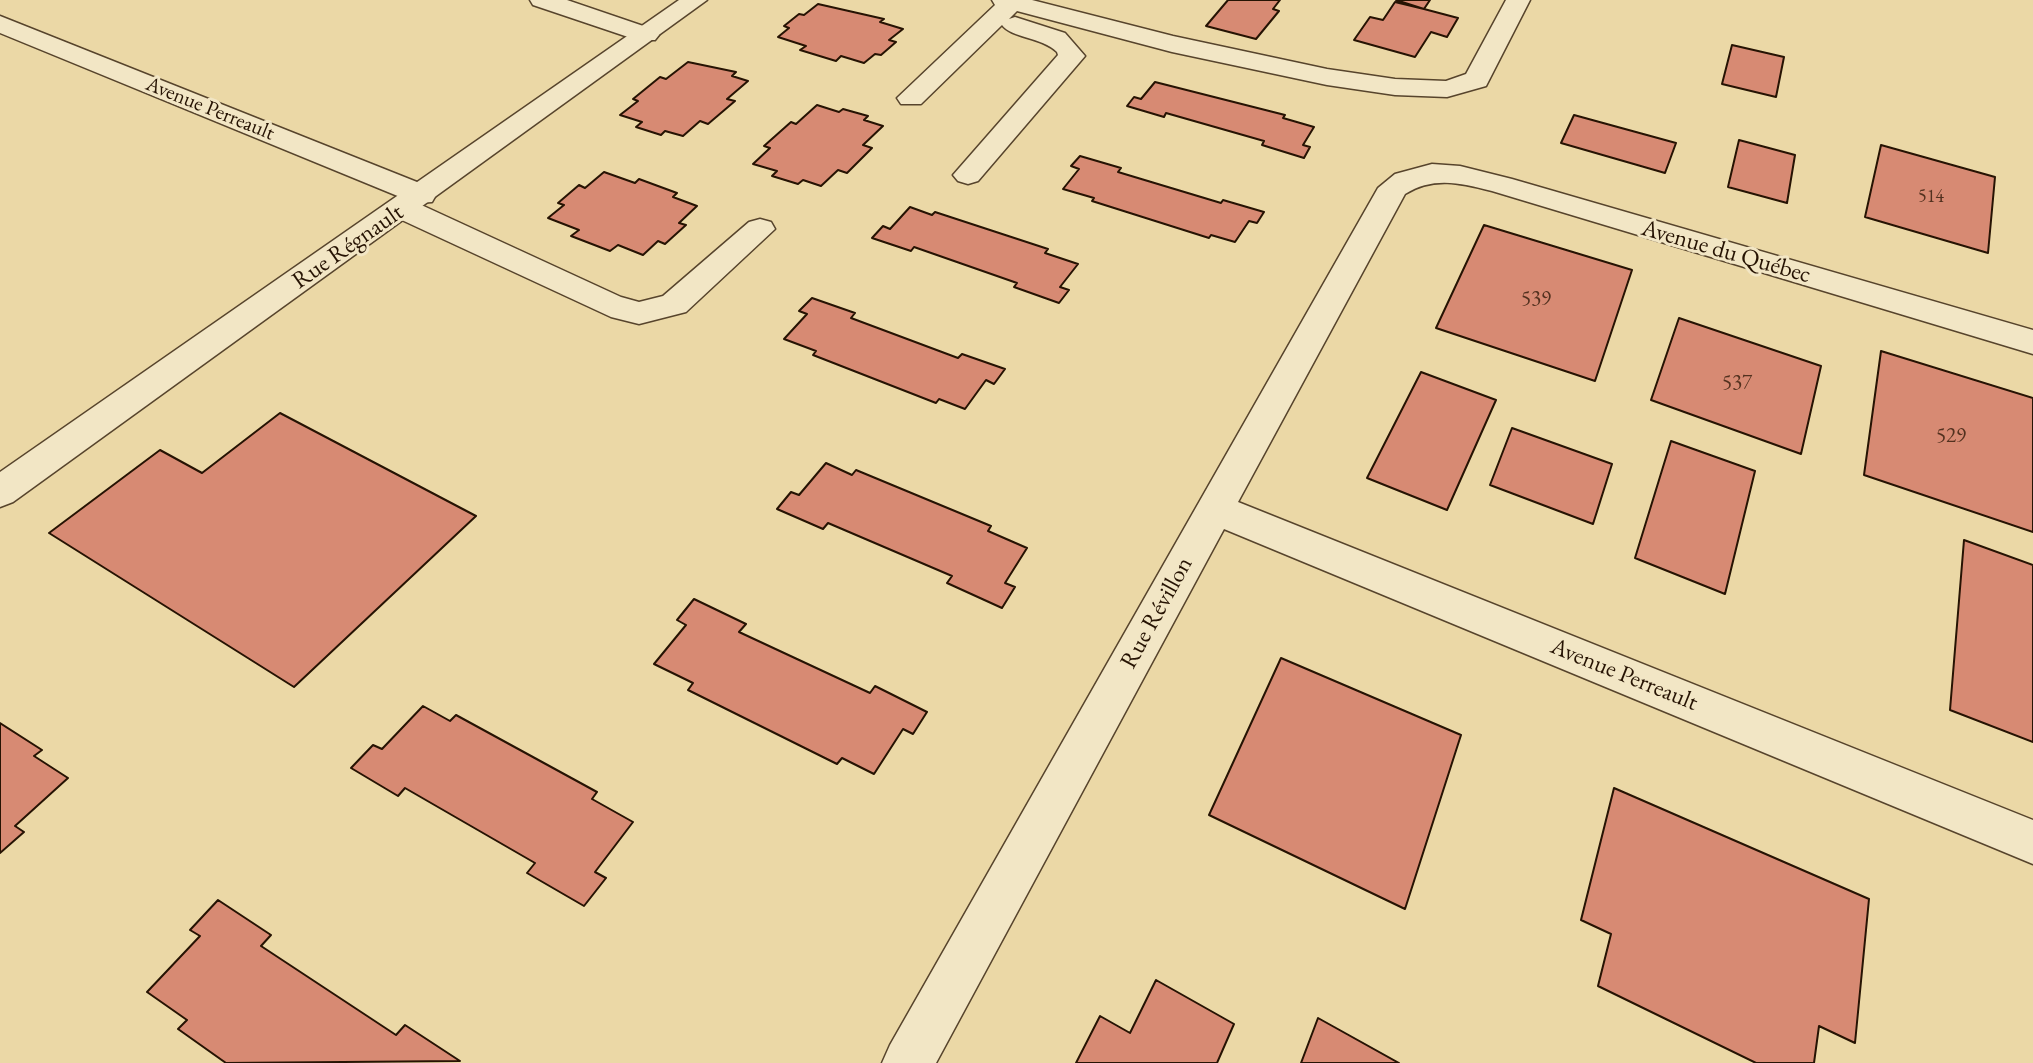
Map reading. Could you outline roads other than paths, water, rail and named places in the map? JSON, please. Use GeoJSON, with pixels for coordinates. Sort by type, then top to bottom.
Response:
{"type":"FeatureCollection","features":[{"type":"Feature","properties":{"kind":"street"},"geometry":{"type":"LineString","coordinates":[[0,3],[6,0]]}},
{"type":"Feature","properties":{"kind":"street"},"geometry":{"type":"LineString","coordinates":[[542,0],[646,35]]}},
{"type":"Feature","properties":{"kind":"street","name":"Rue Régnault"},"geometry":{"type":"LineString","coordinates":[[0,492],[695,0]]}},
{"type":"Feature","properties":{"kind":"street"},"geometry":{"type":"LineString","coordinates":[[1003,7],[1368,86],[1451,91],[1475,81],[1518,0]]}},
{"type":"Feature","properties":{"kind":"street"},"geometry":{"type":"LineString","coordinates":[[911,98],[1003,7]]}},
{"type":"Feature","properties":{"kind":"street"},"geometry":{"type":"LineString","coordinates":[[968,175],[1072,56],[1068,48],[1050,35],[1003,7]]}},
{"type":"Feature","properties":{"kind":"street","name":"Avenue Perreault"},"geometry":{"type":"LineString","coordinates":[[0,23],[411,202],[611,306],[639,313],[674,304],[760,229]]}},
{"type":"Feature","properties":{"kind":"street","name":"Avenue du Québec"},"geometry":{"type":"LineString","coordinates":[[1418,175],[1457,173],[1502,185],[2033,342]]}},
{"type":"Feature","properties":{"kind":"street","name":"Rue Révillon"},"geometry":{"type":"LineString","coordinates":[[908,1063],[1393,188],[1406,178],[1418,175]]}},
{"type":"Feature","properties":{"kind":"street","name":"Avenue Perreault"},"geometry":{"type":"LineString","coordinates":[[1215,509],[2033,842]]}}]}
